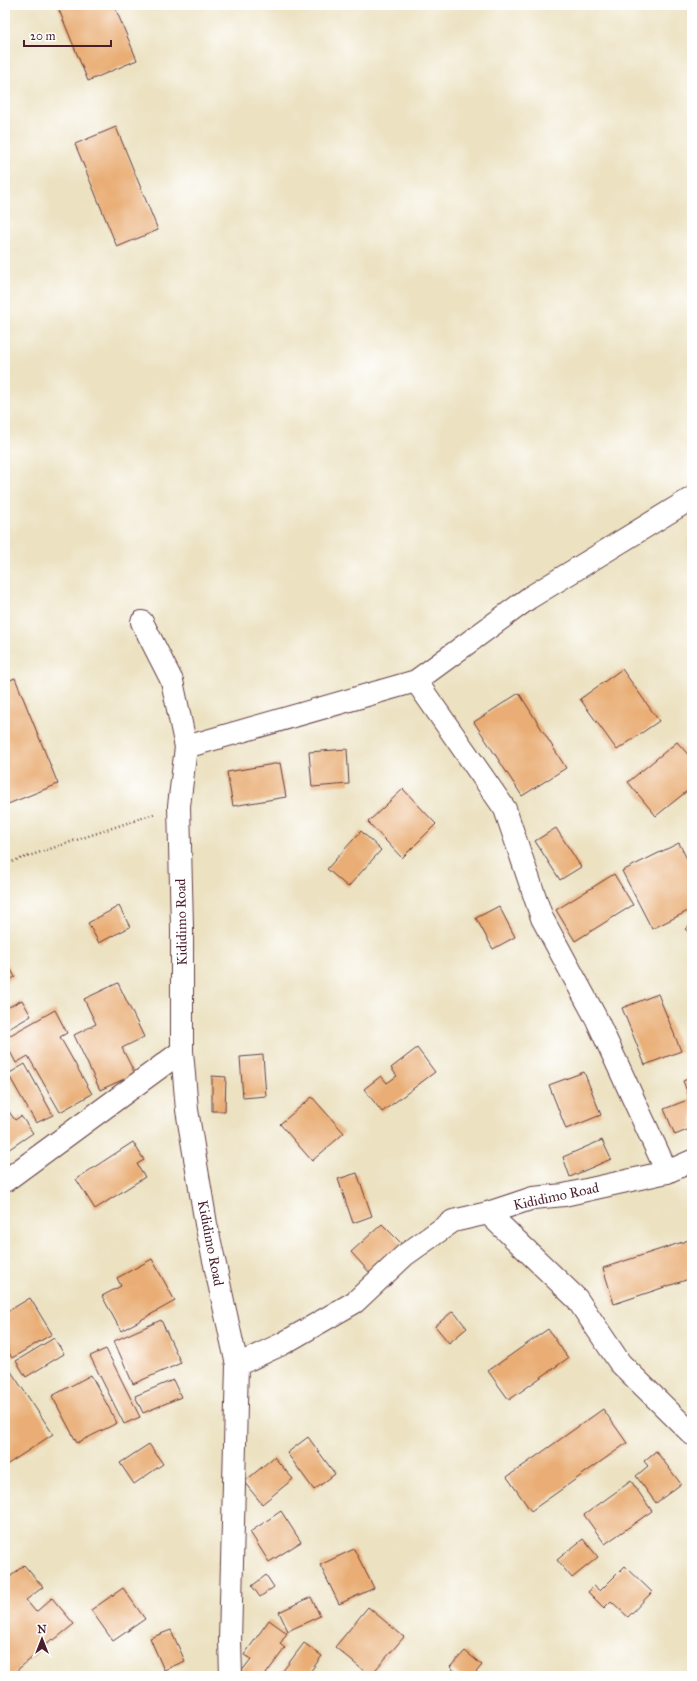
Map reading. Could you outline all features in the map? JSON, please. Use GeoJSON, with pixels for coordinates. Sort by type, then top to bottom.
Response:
{"type":"FeatureCollection","features":[{"type":"Feature","properties":{"kind":"street"},"geometry":{"type":"LineString","coordinates":[[186,746],[416,681],[529,598],[692,498]]}},
{"type":"Feature","properties":{"kind":"street","name":"Kididimo Road"},"geometry":{"type":"LineString","coordinates":[[142,622],[172,681],[186,746],[179,806],[182,926],[182,1050],[187,1110],[206,1224],[237,1365],[282,1344],[355,1302],[405,1255],[453,1221],[488,1213],[533,1198],[564,1195],[667,1172],[692,1161]]}},
{"type":"Feature","properties":{"kind":"street"},"geometry":{"type":"LineString","coordinates":[[416,681],[505,809],[542,918],[596,1018],[667,1172]]}},
{"type":"Feature","properties":{"kind":"street"},"geometry":{"type":"LineString","coordinates":[[5,1181],[182,1050]]}},
{"type":"Feature","properties":{"kind":"street"},"geometry":{"type":"LineString","coordinates":[[488,1213],[577,1299],[620,1363],[692,1434]]}},
{"type":"Feature","properties":{"kind":"street"},"geometry":{"type":"LineString","coordinates":[[231,1676],[230,1641],[237,1365]]}},
{"type":"Feature","properties":{"kind":"path"},"geometry":{"type":"LineString","coordinates":[[5,864],[179,806]]}},
{"type":"Feature","properties":{"kind":"building"},"geometry":{"type":"Polygon","coordinates":[[[57,5],[114,5],[137,60],[88,81],[57,5]]]}},
{"type":"Feature","properties":{"kind":"building"},"geometry":{"type":"Polygon","coordinates":[[[116,127],[158,230],[117,247],[75,144],[116,127]]]}},
{"type":"Feature","properties":{"kind":"building"},"geometry":{"type":"Polygon","coordinates":[[[622,669],[659,721],[617,750],[580,699],[622,669]]]}},
{"type":"Feature","properties":{"kind":"building"},"geometry":{"type":"Polygon","coordinates":[[[15,678],[58,784],[8,804],[5,797],[5,682],[15,678]]]}},
{"type":"Feature","properties":{"kind":"building"},"geometry":{"type":"Polygon","coordinates":[[[519,693],[566,768],[522,796],[474,722],[519,693]]]}},
{"type":"Feature","properties":{"kind":"building"},"geometry":{"type":"Polygon","coordinates":[[[677,742],[692,759],[692,787],[656,816],[628,782],[677,742]]]}},
{"type":"Feature","properties":{"kind":"building"},"geometry":{"type":"Polygon","coordinates":[[[347,749],[349,784],[312,787],[309,752],[347,749]]]}},
{"type":"Feature","properties":{"kind":"building"},"geometry":{"type":"Polygon","coordinates":[[[280,763],[286,797],[233,806],[227,772],[280,763]]]}},
{"type":"Feature","properties":{"kind":"building"},"geometry":{"type":"Polygon","coordinates":[[[403,789],[436,824],[402,858],[368,822],[403,789]]]}},
{"type":"Feature","properties":{"kind":"building"},"geometry":{"type":"Polygon","coordinates":[[[556,828],[581,867],[560,880],[535,841],[556,828]]]}},
{"type":"Feature","properties":{"kind":"building"},"geometry":{"type":"Polygon","coordinates":[[[361,831],[381,850],[348,887],[327,869],[361,831]]]}},
{"type":"Feature","properties":{"kind":"building"},"geometry":{"type":"Polygon","coordinates":[[[679,843],[692,869],[692,909],[652,929],[622,871],[679,843]]]}},
{"type":"Feature","properties":{"kind":"building"},"geometry":{"type":"Polygon","coordinates":[[[614,874],[633,905],[575,941],[556,910],[614,874]]]}},
{"type":"Feature","properties":{"kind":"building"},"geometry":{"type":"Polygon","coordinates":[[[119,906],[130,927],[99,943],[88,923],[119,906]]]}},
{"type":"Feature","properties":{"kind":"building"},"geometry":{"type":"Polygon","coordinates":[[[499,906],[515,937],[493,949],[476,918],[499,906]]]}},
{"type":"Feature","properties":{"kind":"building"},"geometry":{"type":"Polygon","coordinates":[[[692,923],[692,935],[685,929],[692,923]]]}},
{"type":"Feature","properties":{"kind":"building"},"geometry":{"type":"Polygon","coordinates":[[[5,959],[15,977],[5,983],[5,959]]]}},
{"type":"Feature","properties":{"kind":"building"},"geometry":{"type":"Polygon","coordinates":[[[118,983],[144,1037],[122,1048],[135,1074],[100,1090],[74,1035],[96,1024],[84,999],[118,983]]]}},
{"type":"Feature","properties":{"kind":"building"},"geometry":{"type":"Polygon","coordinates":[[[658,994],[681,1051],[645,1065],[622,1008],[658,994]]]}},
{"type":"Feature","properties":{"kind":"building"},"geometry":{"type":"Polygon","coordinates":[[[22,1000],[31,1016],[5,1031],[5,1009],[22,1000]]]}},
{"type":"Feature","properties":{"kind":"building"},"geometry":{"type":"Polygon","coordinates":[[[55,1010],[67,1033],[60,1037],[92,1094],[60,1112],[28,1056],[16,1063],[5,1042],[5,1038],[55,1010]]]}},
{"type":"Feature","properties":{"kind":"building"},"geometry":{"type":"Polygon","coordinates":[[[417,1048],[435,1072],[382,1112],[364,1089],[381,1076],[387,1083],[397,1076],[391,1068],[417,1048]]]}},
{"type":"Feature","properties":{"kind":"building"},"geometry":{"type":"Polygon","coordinates":[[[263,1055],[266,1096],[243,1098],[240,1057],[263,1055]]]}},
{"type":"Feature","properties":{"kind":"building"},"geometry":{"type":"Polygon","coordinates":[[[25,1064],[53,1115],[36,1123],[8,1074],[25,1064]]]}},
{"type":"Feature","properties":{"kind":"building"},"geometry":{"type":"Polygon","coordinates":[[[584,1072],[601,1115],[566,1129],[549,1085],[584,1072]]]}},
{"type":"Feature","properties":{"kind":"building"},"geometry":{"type":"Polygon","coordinates":[[[212,1076],[226,1077],[225,1111],[212,1111],[212,1076]]]}},
{"type":"Feature","properties":{"kind":"building"},"geometry":{"type":"Polygon","coordinates":[[[692,1077],[692,1128],[675,1135],[664,1109],[690,1099],[683,1081],[692,1077]]]}},
{"type":"Feature","properties":{"kind":"building"},"geometry":{"type":"Polygon","coordinates":[[[312,1097],[344,1133],[312,1161],[280,1124],[312,1097]]]}},
{"type":"Feature","properties":{"kind":"building"},"geometry":{"type":"Polygon","coordinates":[[[5,1106],[15,1120],[21,1116],[33,1133],[5,1152],[5,1106]]]}},
{"type":"Feature","properties":{"kind":"building"},"geometry":{"type":"Polygon","coordinates":[[[602,1140],[611,1159],[570,1177],[563,1157],[602,1140]]]}},
{"type":"Feature","properties":{"kind":"building"},"geometry":{"type":"Polygon","coordinates":[[[133,1142],[144,1160],[137,1164],[145,1177],[95,1209],[76,1179],[133,1142]]]}},
{"type":"Feature","properties":{"kind":"building"},"geometry":{"type":"Polygon","coordinates":[[[357,1173],[372,1216],[353,1223],[338,1179],[357,1173]]]}},
{"type":"Feature","properties":{"kind":"building"},"geometry":{"type":"Polygon","coordinates":[[[382,1224],[402,1244],[370,1273],[351,1252],[382,1224]]]}},
{"type":"Feature","properties":{"kind":"building"},"geometry":{"type":"Polygon","coordinates":[[[692,1239],[692,1278],[614,1304],[603,1268],[692,1239]]]}},
{"type":"Feature","properties":{"kind":"building"},"geometry":{"type":"Polygon","coordinates":[[[152,1259],[175,1301],[121,1331],[102,1296],[121,1286],[117,1278],[152,1259]]]}},
{"type":"Feature","properties":{"kind":"building"},"geometry":{"type":"Polygon","coordinates":[[[30,1298],[52,1334],[12,1358],[5,1346],[5,1313],[30,1298]]]}},
{"type":"Feature","properties":{"kind":"building"},"geometry":{"type":"Polygon","coordinates":[[[453,1311],[467,1328],[449,1343],[435,1326],[453,1311]]]}},
{"type":"Feature","properties":{"kind":"building"},"geometry":{"type":"Polygon","coordinates":[[[161,1320],[181,1363],[133,1384],[114,1341],[161,1320]]]}},
{"type":"Feature","properties":{"kind":"building"},"geometry":{"type":"Polygon","coordinates":[[[548,1329],[568,1358],[509,1400],[488,1371],[548,1329]]]}},
{"type":"Feature","properties":{"kind":"building"},"geometry":{"type":"Polygon","coordinates":[[[54,1338],[64,1354],[26,1377],[16,1361],[54,1338]]]}},
{"type":"Feature","properties":{"kind":"building"},"geometry":{"type":"Polygon","coordinates":[[[106,1349],[140,1417],[124,1424],[90,1356],[106,1349]]]}},
{"type":"Feature","properties":{"kind":"building"},"geometry":{"type":"Polygon","coordinates":[[[10,1370],[53,1434],[5,1466],[5,1374],[10,1370]]]}},
{"type":"Feature","properties":{"kind":"building"},"geometry":{"type":"Polygon","coordinates":[[[91,1375],[117,1423],[77,1443],[52,1396],[91,1375]]]}},
{"type":"Feature","properties":{"kind":"building"},"geometry":{"type":"Polygon","coordinates":[[[173,1380],[181,1397],[143,1413],[135,1396],[173,1380]]]}},
{"type":"Feature","properties":{"kind":"building"},"geometry":{"type":"Polygon","coordinates":[[[603,1409],[627,1443],[531,1511],[507,1477],[603,1409]]]}},
{"type":"Feature","properties":{"kind":"building"},"geometry":{"type":"Polygon","coordinates":[[[308,1437],[335,1474],[314,1490],[287,1453],[308,1437]]]}},
{"type":"Feature","properties":{"kind":"building"},"geometry":{"type":"Polygon","coordinates":[[[149,1444],[163,1464],[134,1484],[120,1463],[149,1444]]]}},
{"type":"Feature","properties":{"kind":"building"},"geometry":{"type":"Polygon","coordinates":[[[656,1451],[681,1484],[656,1503],[636,1476],[648,1466],[644,1461],[656,1451]]]}},
{"type":"Feature","properties":{"kind":"building"},"geometry":{"type":"Polygon","coordinates":[[[274,1457],[293,1479],[262,1504],[244,1482],[274,1457]]]}},
{"type":"Feature","properties":{"kind":"building"},"geometry":{"type":"Polygon","coordinates":[[[631,1481],[652,1511],[605,1544],[584,1515],[631,1481]]]}},
{"type":"Feature","properties":{"kind":"building"},"geometry":{"type":"Polygon","coordinates":[[[281,1511],[301,1542],[269,1562],[250,1532],[281,1511]]]}},
{"type":"Feature","properties":{"kind":"building"},"geometry":{"type":"Polygon","coordinates":[[[583,1539],[598,1557],[572,1578],[557,1560],[583,1539]]]}},
{"type":"Feature","properties":{"kind":"building"},"geometry":{"type":"Polygon","coordinates":[[[354,1549],[374,1588],[339,1604],[320,1565],[354,1549]]]}},
{"type":"Feature","properties":{"kind":"building"},"geometry":{"type":"Polygon","coordinates":[[[24,1565],[43,1587],[26,1600],[36,1612],[52,1598],[74,1624],[54,1640],[52,1639],[10,1676],[5,1676],[5,1581],[24,1565]]]}},
{"type":"Feature","properties":{"kind":"building"},"geometry":{"type":"Polygon","coordinates":[[[625,1566],[652,1592],[628,1617],[611,1601],[604,1608],[588,1592],[594,1586],[600,1591],[625,1566]]]}},
{"type":"Feature","properties":{"kind":"building"},"geometry":{"type":"Polygon","coordinates":[[[266,1575],[274,1587],[260,1597],[252,1586],[266,1575]]]}},
{"type":"Feature","properties":{"kind":"building"},"geometry":{"type":"Polygon","coordinates":[[[123,1588],[145,1619],[113,1641],[91,1610],[123,1588]]]}},
{"type":"Feature","properties":{"kind":"building"},"geometry":{"type":"Polygon","coordinates":[[[311,1597],[320,1616],[288,1631],[279,1612],[311,1597]]]}},
{"type":"Feature","properties":{"kind":"building"},"geometry":{"type":"Polygon","coordinates":[[[368,1607],[404,1637],[370,1676],[335,1647],[368,1607]]]}},
{"type":"Feature","properties":{"kind":"building"},"geometry":{"type":"Polygon","coordinates":[[[269,1620],[287,1633],[280,1644],[285,1648],[266,1674],[269,1676],[238,1676],[251,1659],[244,1655],[269,1620]]]}},
{"type":"Feature","properties":{"kind":"building"},"geometry":{"type":"Polygon","coordinates":[[[171,1630],[185,1661],[164,1670],[150,1638],[171,1630]]]}},
{"type":"Feature","properties":{"kind":"building"},"geometry":{"type":"Polygon","coordinates":[[[304,1643],[322,1656],[307,1676],[279,1676],[304,1643]]]}},
{"type":"Feature","properties":{"kind":"building"},"geometry":{"type":"Polygon","coordinates":[[[465,1651],[482,1665],[473,1676],[460,1676],[450,1667],[465,1651]]]}}]}
